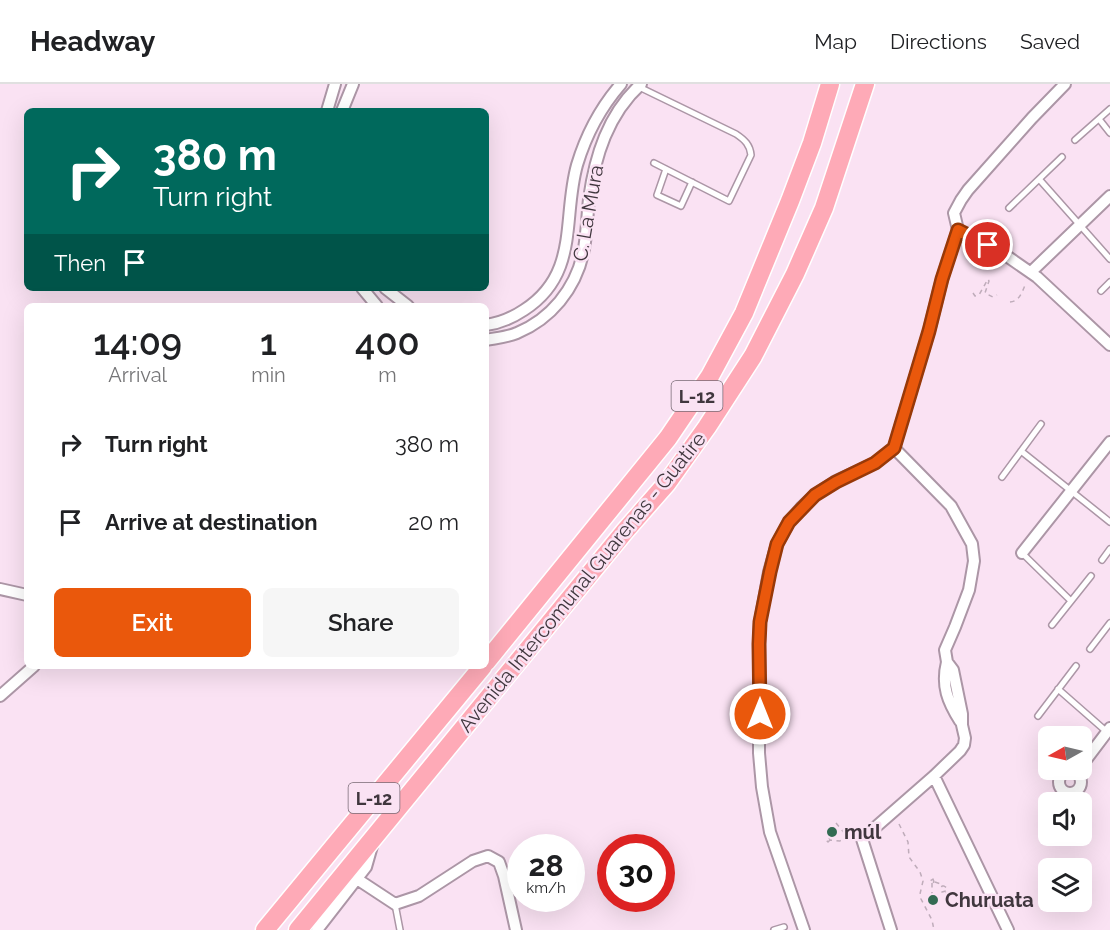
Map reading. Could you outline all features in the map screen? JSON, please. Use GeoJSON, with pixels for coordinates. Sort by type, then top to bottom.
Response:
{"type":"FeatureCollection","features":[{"type":"Feature","properties":{"kind":"highway","name":"Avenida Intercomunal Guarenas - Guatire"},"geometry":{"type":"LineString","coordinates":[[489,658],[668,438],[710,376],[744,313],[812,143],[830,84]]}},
{"type":"Feature","properties":{"kind":"highway","name":"Avenida Intercomunal Guarenas - Guatire"},"geometry":{"type":"LineString","coordinates":[[298,930],[625,531],[667,483],[707,427],[753,356],[795,274],[824,208],[865,84]]}},
{"type":"Feature","properties":{"kind":"highway","name":"Avenida Intercomunal Guarenas - Guatire"},"geometry":{"type":"LineString","coordinates":[[265,930],[481,669]]}},
{"type":"Feature","properties":{"kind":"street"},"geometry":{"type":"LineString","coordinates":[[328,108],[335,84]]}},
{"type":"Feature","properties":{"kind":"street"},"geometry":{"type":"LineString","coordinates":[[343,108],[353,84]]}},
{"type":"Feature","properties":{"kind":"street"},"geometry":{"type":"LineString","coordinates":[[489,325],[511,319],[532,305],[547,290],[558,273],[565,253],[577,165],[598,115],[621,84]]}},
{"type":"Feature","properties":{"kind":"street"},"geometry":{"type":"LineString","coordinates":[[804,930],[770,832],[759,753],[759,644],[762,610],[777,544],[789,522],[815,495],[875,463],[894,448],[958,230],[954,213],[965,195],[1065,84]]}},
{"type":"Feature","properties":{"kind":"street","name":"C. La Mura"},"geometry":{"type":"LineString","coordinates":[[489,339],[517,333],[538,322],[569,290],[584,252],[589,200],[599,152],[608,128],[623,103],[639,85]]}},
{"type":"Feature","properties":{"kind":"street"},"geometry":{"type":"LineString","coordinates":[[1031,272],[1110,196]]}},
{"type":"Feature","properties":{"kind":"street"},"geometry":{"type":"LineString","coordinates":[[958,230],[998,250],[1031,272],[1110,345]]}},
{"type":"Feature","properties":{"kind":"street"},"geometry":{"type":"LineString","coordinates":[[365,291],[375,303]]}},
{"type":"Feature","properties":{"kind":"street"},"geometry":{"type":"LineString","coordinates":[[389,291],[404,303]]}},
{"type":"Feature","properties":{"kind":"street"},"geometry":{"type":"LineString","coordinates":[[1022,553],[1110,442]]}},
{"type":"Feature","properties":{"kind":"street"},"geometry":{"type":"LineString","coordinates":[[891,930],[862,839],[934,776],[964,745],[962,725],[949,704],[946,693],[945,650],[969,590],[974,561],[972,544],[951,506],[894,448]]}},
{"type":"Feature","properties":{"kind":"street"},"geometry":{"type":"LineString","coordinates":[[0,589],[24,594]]}},
{"type":"Feature","properties":{"kind":"street"},"geometry":{"type":"LineString","coordinates":[[0,696],[30,669]]}},
{"type":"Feature","properties":{"kind":"street"},"geometry":{"type":"LineString","coordinates":[[1092,752],[1109,732]]}},
{"type":"Feature","properties":{"kind":"street"},"geometry":{"type":"LineString","coordinates":[[934,776],[1008,930]]}},
{"type":"Feature","properties":{"kind":"street","name":"Avenida Intercomunal Guarenas - Guatire"},"geometry":{"type":"LineString","coordinates":[[317,930],[366,867],[375,836]]}},
{"type":"Feature","properties":{"kind":"street"},"geometry":{"type":"LineString","coordinates":[[357,879],[395,904],[419,896],[473,861],[488,856],[499,862],[516,930]]}},
{"type":"Feature","properties":{"kind":"lane"},"geometry":{"type":"LineString","coordinates":[[639,85],[736,134],[746,141],[751,155],[729,201],[654,163]]}},
{"type":"Feature","properties":{"kind":"lane"},"geometry":{"type":"LineString","coordinates":[[1076,140],[1110,109]]}},
{"type":"Feature","properties":{"kind":"lane"},"geometry":{"type":"LineString","coordinates":[[1099,119],[1110,133]]}},
{"type":"Feature","properties":{"kind":"lane"},"geometry":{"type":"LineString","coordinates":[[1009,207],[1062,157]]}},
{"type":"Feature","properties":{"kind":"lane"},"geometry":{"type":"LineString","coordinates":[[666,169],[657,195],[681,206],[692,182]]}},
{"type":"Feature","properties":{"kind":"lane"},"geometry":{"type":"LineString","coordinates":[[1039,179],[1110,259]]}},
{"type":"Feature","properties":{"kind":"lane"},"geometry":{"type":"LineString","coordinates":[[1101,291],[1110,282]]}},
{"type":"Feature","properties":{"kind":"lane"},"geometry":{"type":"LineString","coordinates":[[1002,477],[1041,424]]}},
{"type":"Feature","properties":{"kind":"lane"},"geometry":{"type":"LineString","coordinates":[[1021,451],[1110,522]]}},
{"type":"Feature","properties":{"kind":"lane"},"geometry":{"type":"LineString","coordinates":[[1102,560],[1110,549]]}},
{"type":"Feature","properties":{"kind":"lane"},"geometry":{"type":"LineString","coordinates":[[1022,553],[1071,601]]}},
{"type":"Feature","properties":{"kind":"lane"},"geometry":{"type":"LineString","coordinates":[[1052,626],[1091,576]]}},
{"type":"Feature","properties":{"kind":"lane"},"geometry":{"type":"LineString","coordinates":[[1090,649],[1110,623]]}},
{"type":"Feature","properties":{"kind":"lane"},"geometry":{"type":"LineString","coordinates":[[1038,716],[1076,666]]}},
{"type":"Feature","properties":{"kind":"lane"},"geometry":{"type":"LineString","coordinates":[[1058,690],[1109,732]]}},
{"type":"Feature","properties":{"kind":"lane"},"geometry":{"type":"LineString","coordinates":[[395,904],[400,930]]}},
{"type":"Feature","properties":{"kind":"lane"},"geometry":{"type":"LineString","coordinates":[[774,930],[784,927]]}},
{"type":"Feature","properties":{"kind":"path"},"geometry":{"type":"LineString","coordinates":[[1010,302],[1021,296],[1031,272]]}},
{"type":"Feature","properties":{"kind":"path"},"geometry":{"type":"LineString","coordinates":[[973,293],[975,296],[979,295],[988,279],[985,293],[993,297],[997,295]]}},
{"type":"Feature","properties":{"kind":"path"},"geometry":{"type":"LineString","coordinates":[[836,823],[847,836],[862,839]]}},
{"type":"Feature","properties":{"kind":"path"},"geometry":{"type":"LineString","coordinates":[[898,824],[908,842],[909,857],[920,872],[923,881],[921,899],[932,920],[934,930]]}},
{"type":"Feature","properties":{"kind":"path"},"geometry":{"type":"LineString","coordinates":[[830,840],[840,841],[847,836]]}},
{"type":"Feature","properties":{"kind":"path"},"geometry":{"type":"LineString","coordinates":[[923,881],[941,884],[942,892],[946,891],[948,900]]}},
{"type":"Feature","properties":{"kind":"path"},"geometry":{"type":"LineString","coordinates":[[932,882],[932,896]]}},
{"type":"Feature","properties":{"kind":"place","name":"múl"},"geometry":{"type":"Point","coordinates":[832,832]}},
{"type":"Feature","properties":{"kind":"place","name":"Churuata"},"geometry":{"type":"Point","coordinates":[933,900]}},
{"type":"Feature","properties":{"kind":"route"},"geometry":{"type":"LineString","coordinates":[[760,714],[760,622],[777,544],[789,522],[815,495],[875,463],[894,448],[958,230],[988,245]]}}]}
